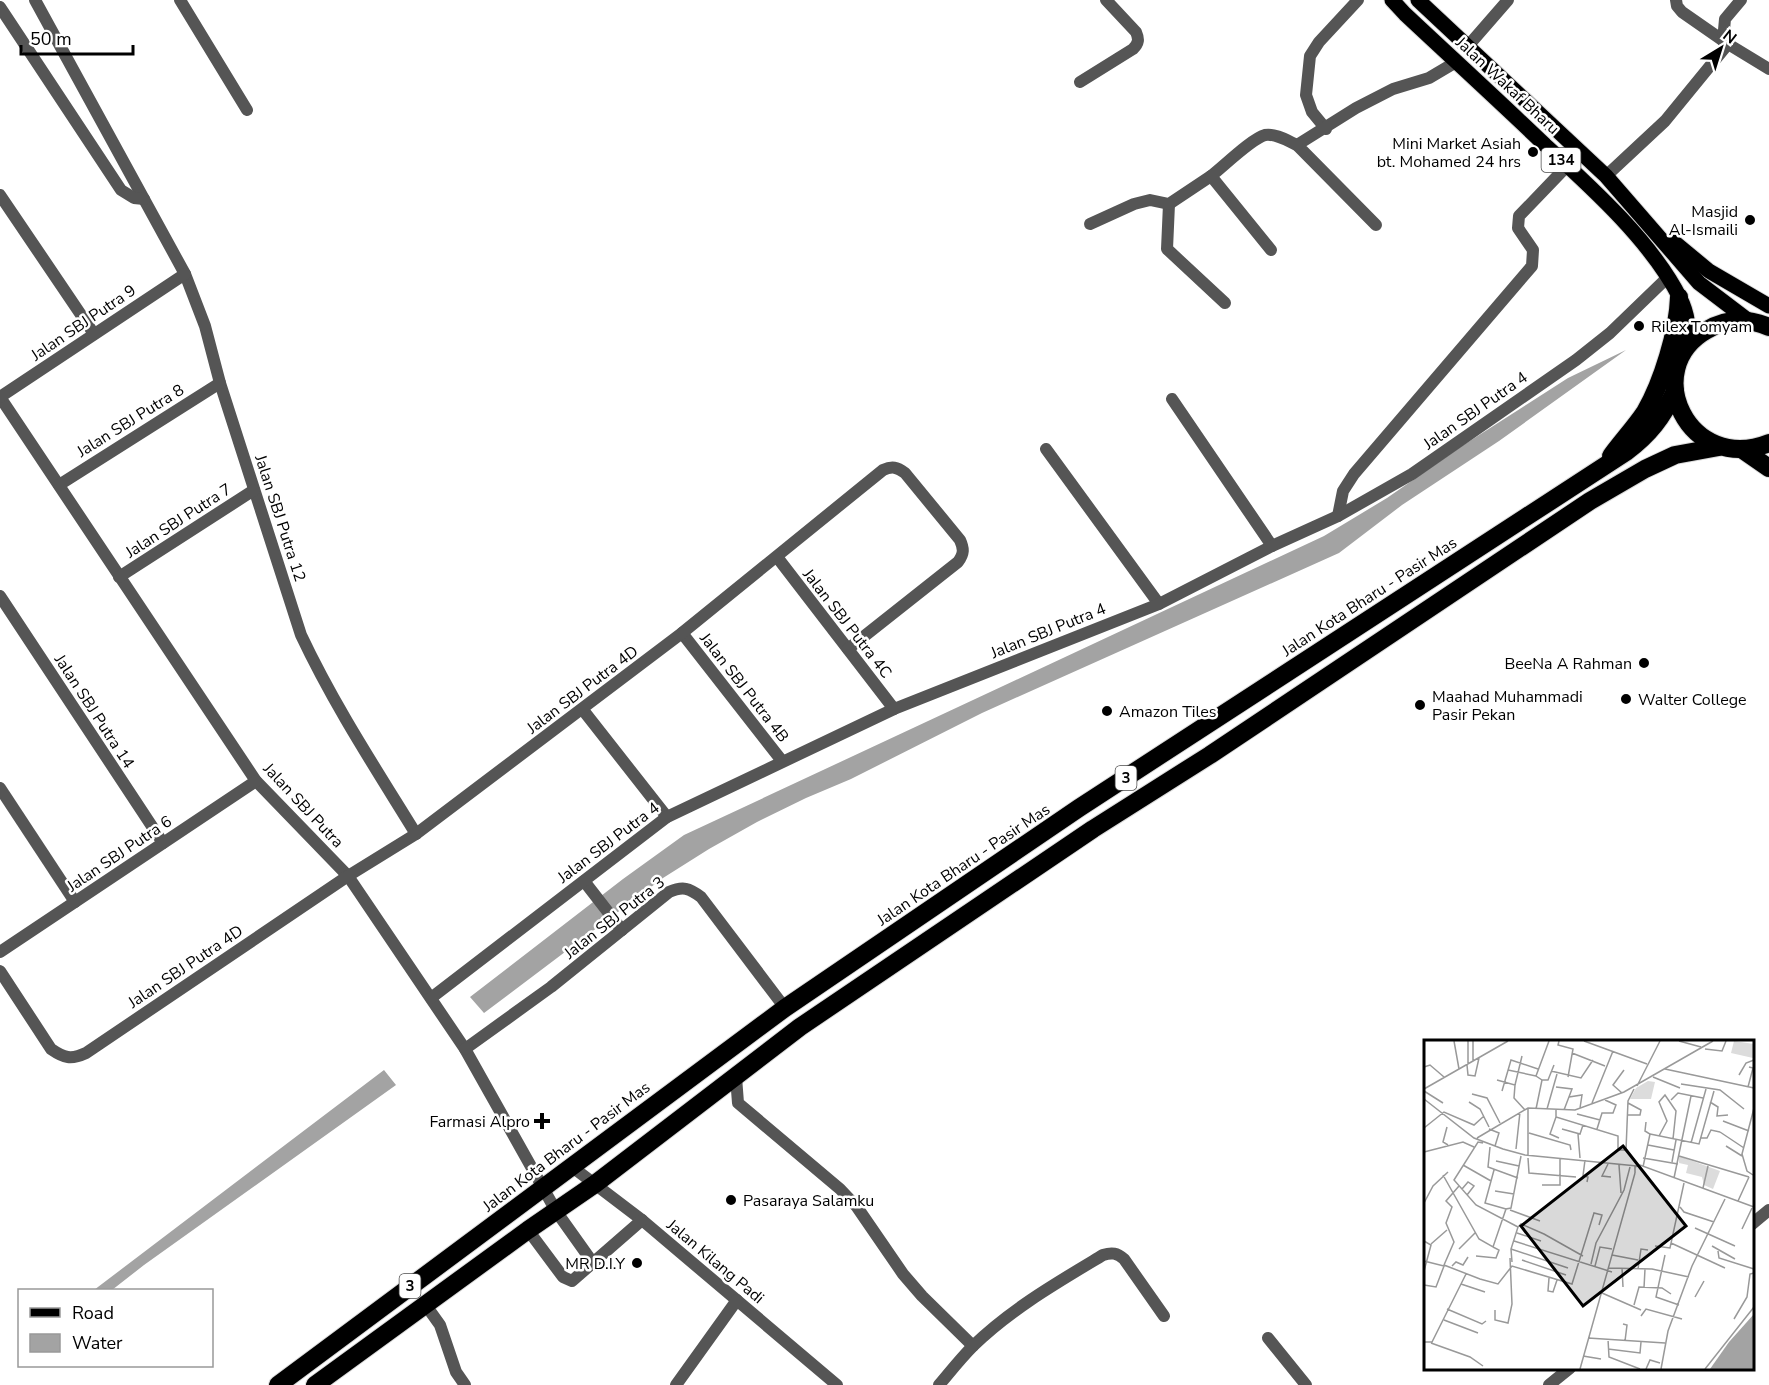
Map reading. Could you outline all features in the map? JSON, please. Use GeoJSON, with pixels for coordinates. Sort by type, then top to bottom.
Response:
{"type":"FeatureCollection","features":[{"type":"Feature","properties":{"kind":"highway"},"geometry":{"type":"LineString","coordinates":[[1605,465],[1651,400],[1673,339],[1680,297]]}},
{"type":"Feature","properties":{"kind":"highway"},"geometry":{"type":"LineString","coordinates":[[1769,327],[1749,321],[1731,321],[1715,325],[1700,334],[1688,346],[1680,360],[1675,391],[1680,409],[1689,425],[1702,438],[1719,447],[1743,450],[1769,443]]}},
{"type":"Feature","properties":{"kind":"highway","name":"Jalan Kota Bharu - Pasir Mas"},"geometry":{"type":"LineString","coordinates":[[278,1385],[785,1008],[1079,808],[1643,440],[1663,415],[1675,391]]}},
{"type":"Feature","properties":{"kind":"highway","name":"3"},"geometry":{"type":"LineString","coordinates":[[315,1385],[595,1184],[800,1027],[1093,829],[1210,755],[1590,501],[1676,454],[1719,447]]}},
{"type":"Feature","properties":{"kind":"highway"},"geometry":{"type":"LineString","coordinates":[[1743,450],[1769,468]]}},
{"type":"Feature","properties":{"kind":"main road","name":"Jalan Wakaf Bharu"},"geometry":{"type":"LineString","coordinates":[[1392,0],[1405,15],[1568,165],[1642,243],[1680,297],[1689,326],[1688,346]]}},
{"type":"Feature","properties":{"kind":"main road","name":"Jalan Wakaf Bharu"},"geometry":{"type":"LineString","coordinates":[[1418,0],[1606,176],[1699,283],[1749,321]]}},
{"type":"Feature","properties":{"kind":"main road"},"geometry":{"type":"LineString","coordinates":[[1628,200],[1709,272],[1769,306]]}},
{"type":"Feature","properties":{"kind":"street","name":"Jalan SBJ Putra 12"},"geometry":{"type":"LineString","coordinates":[[35,0],[185,274],[205,326],[220,383],[301,635],[346,721],[417,834]]}},
{"type":"Feature","properties":{"kind":"street"},"geometry":{"type":"LineString","coordinates":[[180,0],[247,110]]}},
{"type":"Feature","properties":{"kind":"street"},"geometry":{"type":"LineString","coordinates":[[1080,82],[1138,44],[1139,38],[1136,32],[1106,0]]}},
{"type":"Feature","properties":{"kind":"street"},"geometry":{"type":"LineString","coordinates":[[1326,129],[1312,112],[1306,95],[1310,56],[1318,42],[1358,0]]}},
{"type":"Feature","properties":{"kind":"street"},"geometry":{"type":"LineString","coordinates":[[1468,46],[1508,0]]}},
{"type":"Feature","properties":{"kind":"street"},"geometry":{"type":"LineString","coordinates":[[1676,0],[1682,12],[1769,69]]}},
{"type":"Feature","properties":{"kind":"street"},"geometry":{"type":"LineString","coordinates":[[1606,176],[1665,121],[1725,42],[1725,19],[1741,0]]}},
{"type":"Feature","properties":{"kind":"street"},"geometry":{"type":"LineString","coordinates":[[0,7],[121,190],[134,198],[144,199]]}},
{"type":"Feature","properties":{"kind":"street"},"geometry":{"type":"LineString","coordinates":[[1297,145],[1326,129],[1356,108],[1393,89],[1429,78],[1456,62]]}},
{"type":"Feature","properties":{"kind":"street"},"geometry":{"type":"LineString","coordinates":[[1090,224],[1134,204],[1150,200],[1169,204],[1210,177],[1254,141],[1265,135],[1275,136],[1297,145],[1376,225]]}},
{"type":"Feature","properties":{"kind":"street"},"geometry":{"type":"LineString","coordinates":[[1338,516],[1343,491],[1354,474],[1532,266],[1533,250],[1518,228],[1519,216],[1568,165]]}},
{"type":"Feature","properties":{"kind":"street"},"geometry":{"type":"LineString","coordinates":[[1210,177],[1271,250]]}},
{"type":"Feature","properties":{"kind":"street"},"geometry":{"type":"LineString","coordinates":[[0,195],[94,334]]}},
{"type":"Feature","properties":{"kind":"street"},"geometry":{"type":"LineString","coordinates":[[1169,204],[1167,249],[1225,303]]}},
{"type":"Feature","properties":{"kind":"street","name":"Jalan SBJ Putra 9"},"geometry":{"type":"LineString","coordinates":[[0,397],[185,274]]}},
{"type":"Feature","properties":{"kind":"street","name":"Jalan SBJ Putra 4"},"geometry":{"type":"LineString","coordinates":[[431,998],[586,884],[667,817],[894,709],[1159,604],[1272,546],[1338,516],[1412,474],[1576,360],[1610,333],[1668,277]]}},
{"type":"Feature","properties":{"kind":"street","name":"Jalan SBJ Putra 8"},"geometry":{"type":"LineString","coordinates":[[59,485],[220,383]]}},
{"type":"Feature","properties":{"kind":"street","name":"Jalan SBJ Putra"},"geometry":{"type":"LineString","coordinates":[[0,397],[256,781],[348,876],[465,1049],[556,1211],[593,1263]]}},
{"type":"Feature","properties":{"kind":"street"},"geometry":{"type":"LineString","coordinates":[[1172,399],[1272,546]]}},
{"type":"Feature","properties":{"kind":"street"},"geometry":{"type":"LineString","coordinates":[[1046,450],[1159,604]]}},
{"type":"Feature","properties":{"kind":"street","name":"Jalan SBJ Putra 4D"},"geometry":{"type":"LineString","coordinates":[[0,971],[51,1049],[63,1058],[76,1058],[86,1053],[348,876],[417,834],[682,633],[883,470],[891,467],[899,468],[905,472],[960,540],[963,555],[958,562],[848,649]]}},
{"type":"Feature","properties":{"kind":"street","name":"Jalan SBJ Putra 7"},"geometry":{"type":"LineString","coordinates":[[119,577],[254,490]]}},
{"type":"Feature","properties":{"kind":"street","name":"Jalan SBJ Putra 4C"},"geometry":{"type":"LineString","coordinates":[[777,557],[894,709]]}},
{"type":"Feature","properties":{"kind":"street","name":"Jalan SBJ Putra 14"},"geometry":{"type":"LineString","coordinates":[[0,597],[163,843]]}},
{"type":"Feature","properties":{"kind":"street","name":"Jalan SBJ Putra 4B"},"geometry":{"type":"LineString","coordinates":[[682,633],[783,761]]}},
{"type":"Feature","properties":{"kind":"street"},"geometry":{"type":"LineString","coordinates":[[583,710],[667,817]]}},
{"type":"Feature","properties":{"kind":"street","name":"Jalan SBJ Putra 6"},"geometry":{"type":"LineString","coordinates":[[0,952],[256,781]]}},
{"type":"Feature","properties":{"kind":"street"},"geometry":{"type":"LineString","coordinates":[[0,788],[75,902]]}},
{"type":"Feature","properties":{"kind":"street"},"geometry":{"type":"LineString","coordinates":[[586,884],[620,927]]}},
{"type":"Feature","properties":{"kind":"street","name":"Jalan SBJ Putra 3"},"geometry":{"type":"LineString","coordinates":[[465,1049],[551,987],[620,927],[669,892],[680,888],[690,888],[701,897],[785,1008]]}},
{"type":"Feature","properties":{"kind":"street"},"geometry":{"type":"LineString","coordinates":[[736,1077],[738,1103],[840,1189],[856,1207],[903,1274],[973,1346]]}},
{"type":"Feature","properties":{"kind":"street","name":"Jalan Kilang Padi"},"geometry":{"type":"LineString","coordinates":[[571,1166],[642,1220],[837,1385]]}},
{"type":"Feature","properties":{"kind":"street"},"geometry":{"type":"LineString","coordinates":[[1754,1222],[1769,1210]]}},
{"type":"Feature","properties":{"kind":"street"},"geometry":{"type":"LineString","coordinates":[[528,1230],[563,1277],[572,1281],[642,1220]]}},
{"type":"Feature","properties":{"kind":"street"},"geometry":{"type":"LineString","coordinates":[[939,1385],[973,1346],[1016,1310],[1047,1288],[1103,1255],[1118,1254],[1124,1260],[1164,1316]]}},
{"type":"Feature","properties":{"kind":"street"},"geometry":{"type":"LineString","coordinates":[[676,1385],[737,1300]]}},
{"type":"Feature","properties":{"kind":"street"},"geometry":{"type":"LineString","coordinates":[[425,1304],[440,1324],[456,1372],[465,1385]]}},
{"type":"Feature","properties":{"kind":"street"},"geometry":{"type":"LineString","coordinates":[[1268,1338],[1306,1385]]}},
{"type":"Feature","properties":{"kind":"street"},"geometry":{"type":"LineString","coordinates":[[1549,1385],[1568,1370]]}},
{"type":"Feature","properties":{"kind":"water"},"geometry":{"type":"Polygon","coordinates":[[[1626,350],[1499,441],[1402,505],[1339,553],[982,713],[851,779],[757,822],[663,878],[484,1013],[470,997],[684,835],[1324,536],[1387,498],[1462,446],[1568,378],[1626,350]]]}},
{"type":"Feature","properties":{"kind":"water"},"geometry":{"type":"Polygon","coordinates":[[[384,1070],[396,1085],[113,1289],[95,1289],[384,1070]]]}},
{"type":"Feature","properties":{"kind":"place","name":"Mini Market Asiah bt. Mohamed 24 hrs"},"geometry":{"type":"Point","coordinates":[1533,152]}},
{"type":"Feature","properties":{"kind":"place","name":"Masjid Al-Ismaili"},"geometry":{"type":"Point","coordinates":[1750,220]}},
{"type":"Feature","properties":{"kind":"place","name":"Rilex Tomyam"},"geometry":{"type":"Point","coordinates":[1639,326]}},
{"type":"Feature","properties":{"kind":"place","name":"BeeNa A Rahman"},"geometry":{"type":"Point","coordinates":[1644,663]}},
{"type":"Feature","properties":{"kind":"place","name":"Walter College"},"geometry":{"type":"Point","coordinates":[1626,699]}},
{"type":"Feature","properties":{"kind":"place","name":"Maahad Muhammadi Pasir Pekan"},"geometry":{"type":"Point","coordinates":[1420,705]}},
{"type":"Feature","properties":{"kind":"place","name":"Amazon Tiles"},"geometry":{"type":"Point","coordinates":[1107,711]}},
{"type":"Feature","properties":{"kind":"place","name":"Farmasi Alpro"},"geometry":{"type":"Point","coordinates":[542,1121]}},
{"type":"Feature","properties":{"kind":"place","name":"Pasaraya Salamku"},"geometry":{"type":"Point","coordinates":[731,1200]}},
{"type":"Feature","properties":{"kind":"place","name":"MR D.I.Y"},"geometry":{"type":"Point","coordinates":[637,1263]}}]}
